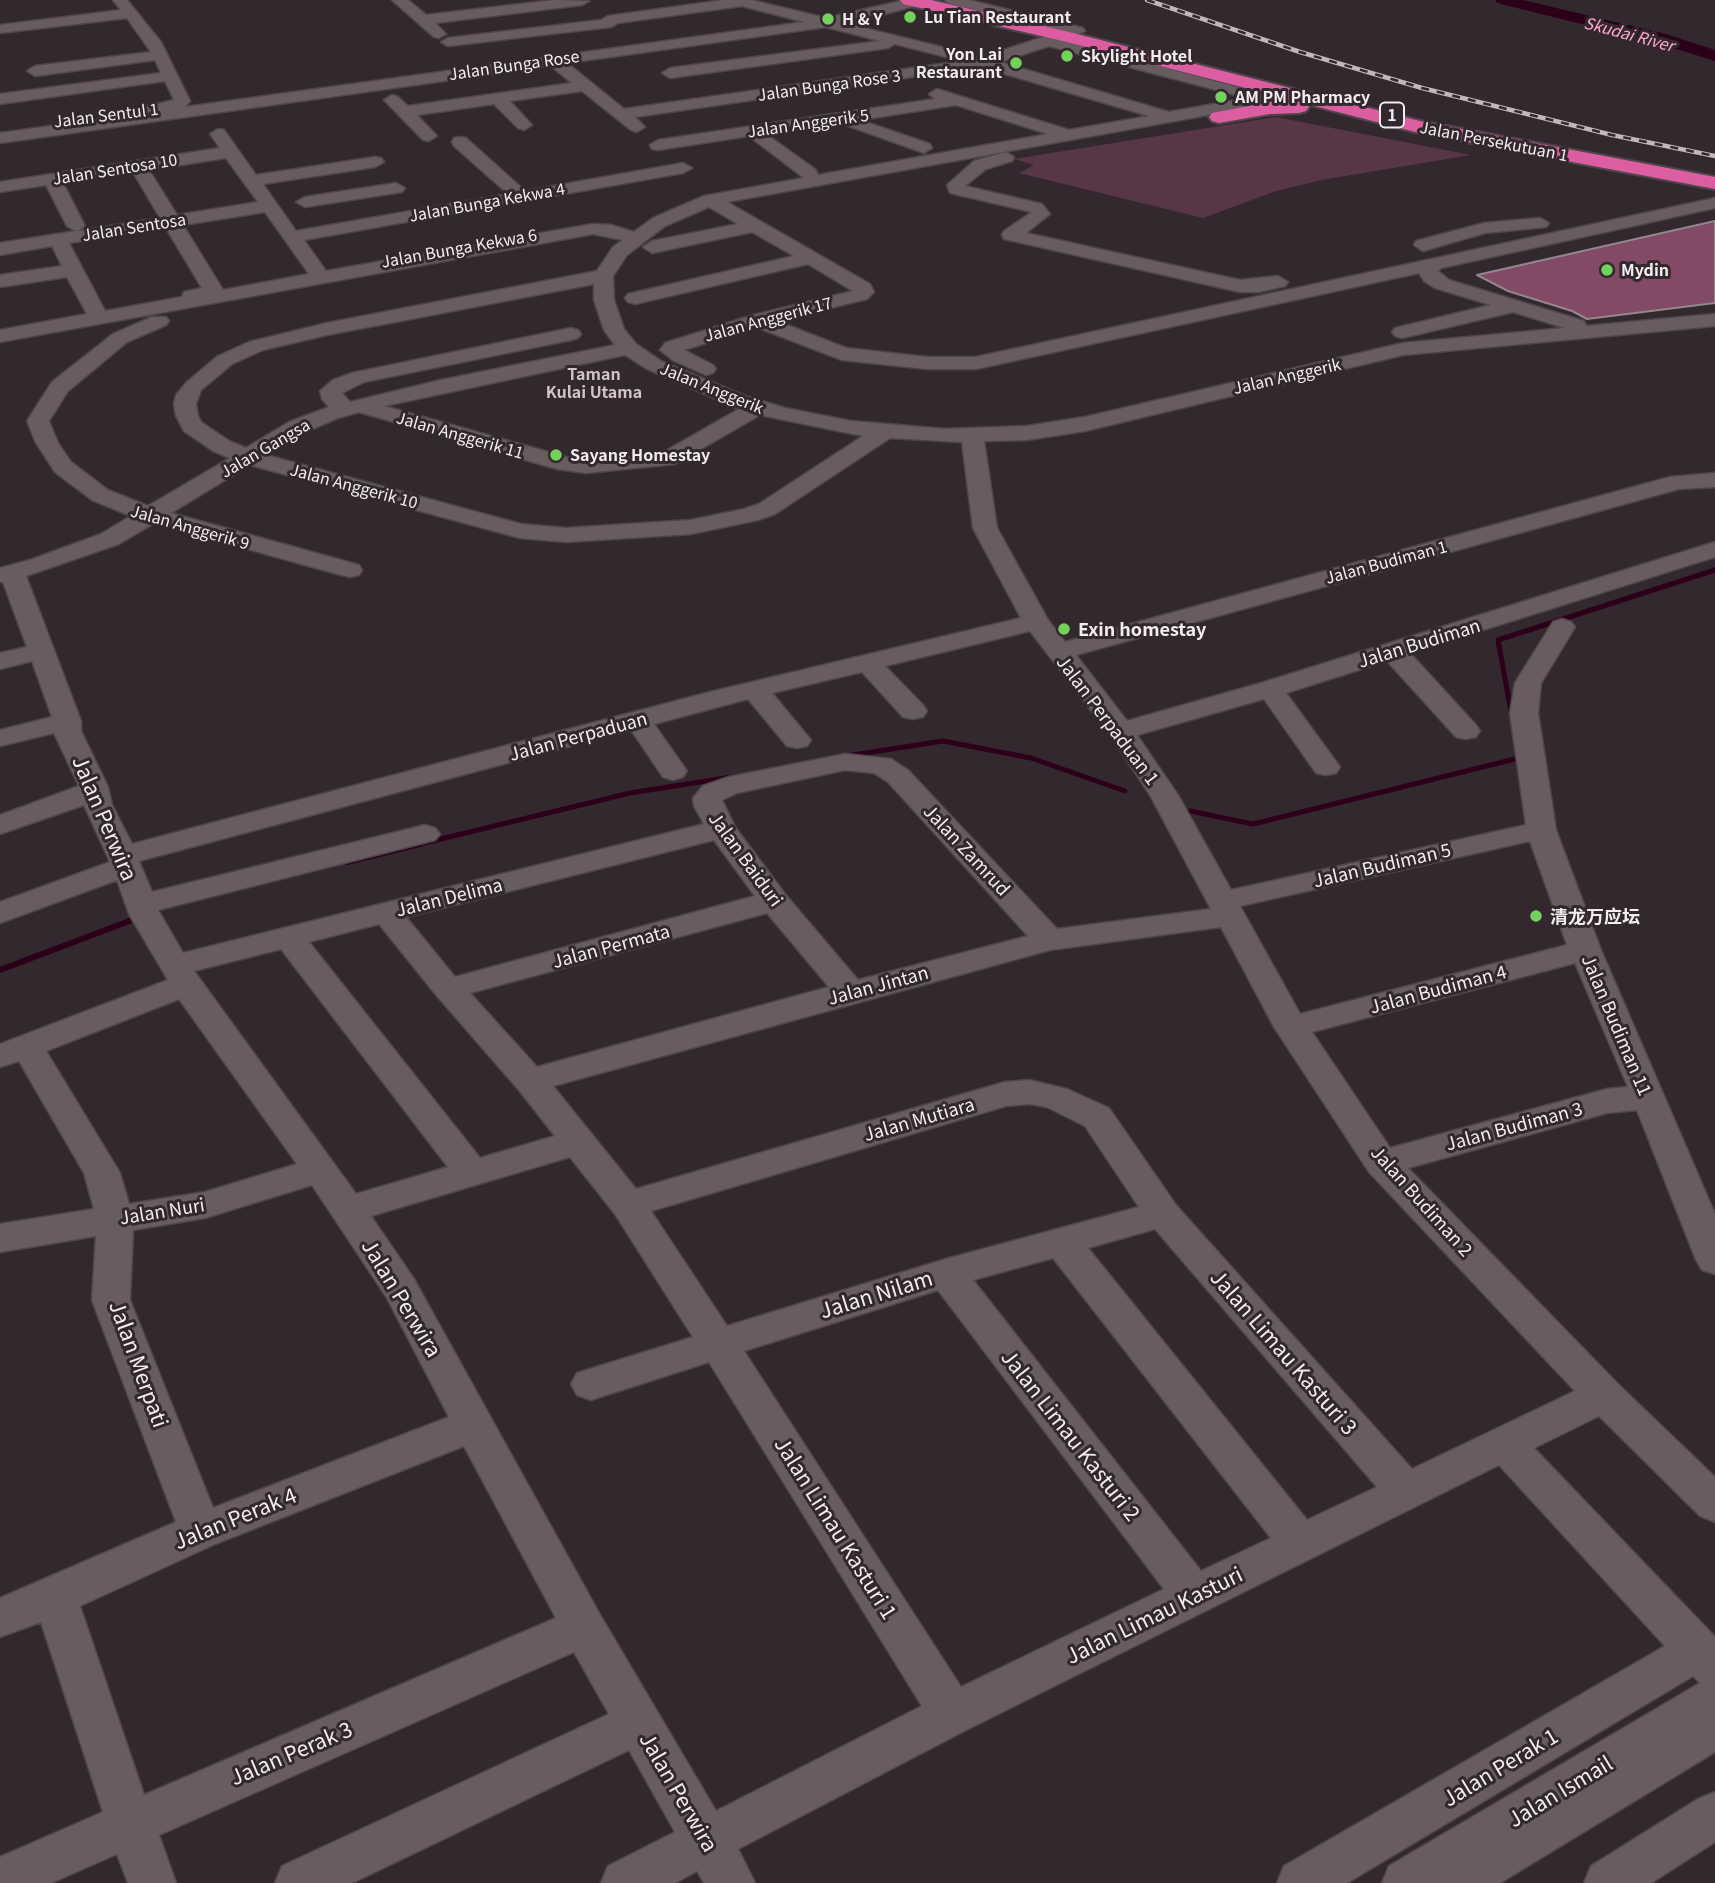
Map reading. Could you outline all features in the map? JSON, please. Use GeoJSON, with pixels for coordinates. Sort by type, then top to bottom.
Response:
{"type":"FeatureCollection","features":[{"type":"Feature","properties":{"kind":"highway","name":"Jalan Persekutuan 1"},"geometry":{"type":"LineString","coordinates":[[916,2],[986,13],[1421,122],[1708,181]]}},
{"type":"Feature","properties":{"kind":"highway","name":"Jalan Persekutuan 1"},"geometry":{"type":"LineString","coordinates":[[1069,34],[1291,95],[1479,140],[1708,181]]}},
{"type":"Feature","properties":{"kind":"highway"},"geometry":{"type":"LineString","coordinates":[[1211,114],[1295,107],[1388,119]]}},
{"type":"Feature","properties":{"kind":"street"},"geometry":{"type":"LineString","coordinates":[[0,99],[171,76],[162,55],[146,30],[120,0]]}},
{"type":"Feature","properties":{"kind":"street"},"geometry":{"type":"LineString","coordinates":[[399,0],[478,70]]}},
{"type":"Feature","properties":{"kind":"street"},"geometry":{"type":"LineString","coordinates":[[485,0],[498,11]]}},
{"type":"Feature","properties":{"kind":"street"},"geometry":{"type":"LineString","coordinates":[[872,0],[916,2],[1046,41],[1266,99]]}},
{"type":"Feature","properties":{"kind":"street"},"geometry":{"type":"LineString","coordinates":[[952,0],[986,13]]}},
{"type":"Feature","properties":{"kind":"street"},"geometry":{"type":"LineString","coordinates":[[423,20],[582,1],[704,103]]}},
{"type":"Feature","properties":{"kind":"street"},"geometry":{"type":"LineString","coordinates":[[448,42],[738,1]]}},
{"type":"Feature","properties":{"kind":"street","name":"Jalan Bunga Rose"},"geometry":{"type":"LineString","coordinates":[[738,1],[984,62],[1167,117]]}},
{"type":"Feature","properties":{"kind":"street","name":"Jalan Bunga Rose"},"geometry":{"type":"LineString","coordinates":[[205,116],[638,46],[866,17],[916,2]]}},
{"type":"Feature","properties":{"kind":"street"},"geometry":{"type":"LineString","coordinates":[[47,93],[4,28],[131,13]]}},
{"type":"Feature","properties":{"kind":"street"},"geometry":{"type":"LineString","coordinates":[[638,46],[821,21]]}},
{"type":"Feature","properties":{"kind":"street"},"geometry":{"type":"LineString","coordinates":[[121,33],[146,30]]}},
{"type":"Feature","properties":{"kind":"street","name":"Jalan Bunga Rose 3"},"geometry":{"type":"LineString","coordinates":[[622,114],[984,62],[1069,34]]}},
{"type":"Feature","properties":{"kind":"street"},"geometry":{"type":"LineString","coordinates":[[738,35],[773,60]]}},
{"type":"Feature","properties":{"kind":"street"},"geometry":{"type":"LineString","coordinates":[[670,74],[906,42]]}},
{"type":"Feature","properties":{"kind":"street"},"geometry":{"type":"LineString","coordinates":[[26,58],[162,55]]}},
{"type":"Feature","properties":{"kind":"street"},"geometry":{"type":"LineString","coordinates":[[802,56],[845,83]]}},
{"type":"Feature","properties":{"kind":"street"},"geometry":{"type":"LineString","coordinates":[[553,60],[658,145],[714,199],[809,258]]}},
{"type":"Feature","properties":{"kind":"street","name":"Jalan Sentul 1"},"geometry":{"type":"LineString","coordinates":[[0,129],[177,106],[182,101],[171,76]]}},
{"type":"Feature","properties":{"kind":"street"},"geometry":{"type":"LineString","coordinates":[[882,78],[1066,135]]}},
{"type":"Feature","properties":{"kind":"street"},"geometry":{"type":"LineString","coordinates":[[403,112],[584,86]]}},
{"type":"Feature","properties":{"kind":"street"},"geometry":{"type":"LineString","coordinates":[[379,87],[429,136]]}},
{"type":"Feature","properties":{"kind":"street"},"geometry":{"type":"LineString","coordinates":[[762,94],[802,124]]}},
{"type":"Feature","properties":{"kind":"street"},"geometry":{"type":"LineString","coordinates":[[1291,95],[990,160],[980,165],[955,187],[964,192],[1039,211],[1011,235],[1250,287],[1330,268]]}},
{"type":"Feature","properties":{"kind":"street"},"geometry":{"type":"LineString","coordinates":[[497,98],[524,125]]}},
{"type":"Feature","properties":{"kind":"street","name":"Jalan Anggerik 5"},"geometry":{"type":"LineString","coordinates":[[658,145],[958,100]]}},
{"type":"Feature","properties":{"kind":"street"},"geometry":{"type":"LineString","coordinates":[[937,104],[1045,138]]}},
{"type":"Feature","properties":{"kind":"street"},"geometry":{"type":"LineString","coordinates":[[644,242],[659,222],[714,199],[1167,117],[1211,114]]}},
{"type":"Feature","properties":{"kind":"street"},"geometry":{"type":"LineString","coordinates":[[0,138],[205,116]]}},
{"type":"Feature","properties":{"kind":"street"},"geometry":{"type":"LineString","coordinates":[[0,150],[66,150],[205,116]]}},
{"type":"Feature","properties":{"kind":"street"},"geometry":{"type":"LineString","coordinates":[[205,116],[319,276]]}},
{"type":"Feature","properties":{"kind":"street"},"geometry":{"type":"LineString","coordinates":[[840,118],[924,148]]}},
{"type":"Feature","properties":{"kind":"street"},"geometry":{"type":"LineString","coordinates":[[752,131],[810,174]]}},
{"type":"Feature","properties":{"kind":"street"},"geometry":{"type":"LineString","coordinates":[[460,142],[522,196]]}},
{"type":"Feature","properties":{"kind":"street"},"geometry":{"type":"LineString","coordinates":[[66,150],[80,175]]}},
{"type":"Feature","properties":{"kind":"street","name":"Jalan Sentosa 10"},"geometry":{"type":"LineString","coordinates":[[0,187],[230,152]]}},
{"type":"Feature","properties":{"kind":"street"},"geometry":{"type":"LineString","coordinates":[[250,181],[374,161],[418,215]]}},
{"type":"Feature","properties":{"kind":"street"},"geometry":{"type":"LineString","coordinates":[[138,166],[213,295]]}},
{"type":"Feature","properties":{"kind":"street","name":"Jalan Bunga Kekwa 4"},"geometry":{"type":"LineString","coordinates":[[292,237],[683,168]]}},
{"type":"Feature","properties":{"kind":"street"},"geometry":{"type":"LineString","coordinates":[[52,179],[76,226]]}},
{"type":"Feature","properties":{"kind":"street"},"geometry":{"type":"LineString","coordinates":[[1411,248],[1484,228],[1571,219],[1639,204],[1708,181]]}},
{"type":"Feature","properties":{"kind":"street"},"geometry":{"type":"LineString","coordinates":[[305,202],[396,188]]}},
{"type":"Feature","properties":{"kind":"street"},"geometry":{"type":"LineString","coordinates":[[757,320],[842,354],[927,363],[976,363],[1715,203]]}},
{"type":"Feature","properties":{"kind":"street","name":"Jalan Sentosa"},"geometry":{"type":"LineString","coordinates":[[0,249],[268,206]]}},
{"type":"Feature","properties":{"kind":"street","name":"Jalan Bunga Kekwa 6"},"geometry":{"type":"LineString","coordinates":[[319,276],[601,223]]}},
{"type":"Feature","properties":{"kind":"street"},"geometry":{"type":"LineString","coordinates":[[603,276],[621,251],[644,242],[754,226]]}},
{"type":"Feature","properties":{"kind":"street"},"geometry":{"type":"LineString","coordinates":[[0,336],[213,295],[593,229],[611,230],[644,242]]}},
{"type":"Feature","properties":{"kind":"street"},"geometry":{"type":"LineString","coordinates":[[58,240],[96,313]]}},
{"type":"Feature","properties":{"kind":"street"},"geometry":{"type":"LineString","coordinates":[[635,298],[809,258]]}},
{"type":"Feature","properties":{"kind":"street","name":"Jalan Anggerik 17"},"geometry":{"type":"LineString","coordinates":[[809,258],[863,288],[864,292],[757,320],[672,347],[670,350],[763,395],[887,416],[963,421],[1048,414],[1513,306]]}},
{"type":"Feature","properties":{"kind":"street"},"geometry":{"type":"LineString","coordinates":[[1442,284],[1431,277],[1428,271],[1432,265],[1444,260]]}},
{"type":"Feature","properties":{"kind":"street"},"geometry":{"type":"LineString","coordinates":[[0,281],[74,270]]}},
{"type":"Feature","properties":{"kind":"street"},"geometry":{"type":"LineString","coordinates":[[1384,274],[1412,275],[1592,330]]}},
{"type":"Feature","properties":{"kind":"street","name":"Jalan Anggerik"},"geometry":{"type":"LineString","coordinates":[[603,276],[604,300],[614,330],[629,348],[672,373],[757,408],[813,421],[884,432],[972,435],[1027,433],[1085,425],[1403,349],[1715,320]]}},
{"type":"Feature","properties":{"kind":"street","name":"Jalan Anggerik 10"},"geometry":{"type":"LineString","coordinates":[[603,276],[296,335],[240,352],[225,360],[187,395],[185,404],[192,426],[221,446],[248,457],[520,531],[566,536],[705,525],[767,509],[884,432]]}},
{"type":"Feature","properties":{"kind":"street"},"geometry":{"type":"LineString","coordinates":[[0,330],[213,295]]}},
{"type":"Feature","properties":{"kind":"street","name":"Jalan Anggerik 9"},"geometry":{"type":"LineString","coordinates":[[213,295],[210,304],[146,325],[120,338],[60,387],[38,421],[47,443],[63,467],[100,495],[124,508],[350,570]]}},
{"type":"Feature","properties":{"kind":"street","name":"Jalan Anggerik"},"geometry":{"type":"LineString","coordinates":[[1592,330],[1715,314]]}},
{"type":"Feature","properties":{"kind":"street"},"geometry":{"type":"LineString","coordinates":[[353,407],[331,395],[331,391],[340,384],[359,377],[571,334]]}},
{"type":"Feature","properties":{"kind":"street","name":"Jalan Gangsa"},"geometry":{"type":"LineString","coordinates":[[4,570],[105,541],[297,427],[353,407],[629,348]]}},
{"type":"Feature","properties":{"kind":"street"},"geometry":{"type":"LineString","coordinates":[[461,356],[483,378]]}},
{"type":"Feature","properties":{"kind":"street","name":"Jalan Anggerik 11"},"geometry":{"type":"LineString","coordinates":[[353,407],[565,464],[586,466],[654,462],[674,457],[757,408]]}},
{"type":"Feature","properties":{"kind":"street","name":"Jalan Perpaduan 1"},"geometry":{"type":"LineString","coordinates":[[972,435],[985,528],[1037,622],[1121,732],[1168,803]]}},
{"type":"Feature","properties":{"kind":"street","name":"Jalan Budiman 1"},"geometry":{"type":"LineString","coordinates":[[1058,652],[1678,482],[1710,482]]}},
{"type":"Feature","properties":{"kind":"street","name":"Jalan Budiman"},"geometry":{"type":"LineString","coordinates":[[1121,732],[1270,689],[1715,549]]}},
{"type":"Feature","properties":{"kind":"street","name":"Jalan Perwira"},"geometry":{"type":"LineString","coordinates":[[4,570],[67,721],[67,731],[94,788],[98,805],[146,914],[181,975],[401,1289],[583,1627],[731,1883]]}},
{"type":"Feature","properties":{"kind":"street","name":"Jalan Perpaduan"},"geometry":{"type":"LineString","coordinates":[[0,913],[124,861],[638,720],[1037,622]]}},
{"type":"Feature","properties":{"kind":"street","name":"Jalan Budiman 11"},"geometry":{"type":"LineString","coordinates":[[1562,627],[1528,683],[1524,713],[1541,830],[1586,950],[1666,1136],[1715,1260]]}},
{"type":"Feature","properties":{"kind":"street"},"geometry":{"type":"LineString","coordinates":[[1393,651],[1466,731]]}},
{"type":"Feature","properties":{"kind":"street"},"geometry":{"type":"LineString","coordinates":[[0,661],[39,652]]}},
{"type":"Feature","properties":{"kind":"street"},"geometry":{"type":"LineString","coordinates":[[867,662],[913,711]]}},
{"type":"Feature","properties":{"kind":"street"},"geometry":{"type":"LineString","coordinates":[[1270,689],[1326,767]]}},
{"type":"Feature","properties":{"kind":"street"},"geometry":{"type":"LineString","coordinates":[[755,690],[797,740]]}},
{"type":"Feature","properties":{"kind":"street"},"geometry":{"type":"LineString","coordinates":[[638,720],[673,771]]}},
{"type":"Feature","properties":{"kind":"street"},"geometry":{"type":"LineString","coordinates":[[0,738],[67,721]]}},
{"type":"Feature","properties":{"kind":"street","name":"Jalan Baiduri"},"geometry":{"type":"LineString","coordinates":[[851,992],[774,901],[721,829],[707,799],[713,792],[729,786],[845,762],[881,765]]}},
{"type":"Feature","properties":{"kind":"street","name":"Jalan Zamrud"},"geometry":{"type":"LineString","coordinates":[[881,765],[898,776],[1050,940]]}},
{"type":"Feature","properties":{"kind":"street"},"geometry":{"type":"LineString","coordinates":[[0,825],[86,795],[94,788]]}},
{"type":"Feature","properties":{"kind":"street","name":"Jalan Budiman 2"},"geometry":{"type":"LineString","coordinates":[[1168,803],[1290,1027],[1382,1163],[1604,1395],[1715,1504]]}},
{"type":"Feature","properties":{"kind":"street","name":"Jalan Delima"},"geometry":{"type":"LineString","coordinates":[[13,1051],[181,975],[289,937],[721,829]]}},
{"type":"Feature","properties":{"kind":"street","name":"Jalan Budiman 5"},"geometry":{"type":"LineString","coordinates":[[1227,908],[1541,830]]}},
{"type":"Feature","properties":{"kind":"street"},"geometry":{"type":"LineString","coordinates":[[146,914],[425,834]]}},
{"type":"Feature","properties":{"kind":"street","name":"Jalan Permata"},"geometry":{"type":"LineString","coordinates":[[448,989],[774,901]]}},
{"type":"Feature","properties":{"kind":"street","name":"Jalan Jintan"},"geometry":{"type":"LineString","coordinates":[[530,1081],[1050,940],[1227,908]]}},
{"type":"Feature","properties":{"kind":"street","name":"Jalan Limau Kasturi 1"},"geometry":{"type":"LineString","coordinates":[[386,913],[448,989],[530,1081],[628,1205],[719,1343],[952,1714]]}},
{"type":"Feature","properties":{"kind":"street"},"geometry":{"type":"LineString","coordinates":[[289,937],[472,1173]]}},
{"type":"Feature","properties":{"kind":"street","name":"Jalan Budiman 4"},"geometry":{"type":"LineString","coordinates":[[1290,1027],[1586,950]]}},
{"type":"Feature","properties":{"kind":"street","name":"Jalan Merpati"},"geometry":{"type":"LineString","coordinates":[[13,1051],[103,1173],[115,1219],[111,1300],[163,1429],[200,1531]]}},
{"type":"Feature","properties":{"kind":"street","name":"Jalan Mutiara"},"geometry":{"type":"LineString","coordinates":[[628,1205],[1005,1094],[1029,1092],[1055,1097],[1097,1117],[1163,1214]]}},
{"type":"Feature","properties":{"kind":"street","name":"Jalan Budiman 3"},"geometry":{"type":"LineString","coordinates":[[1382,1163],[1607,1101],[1647,1097]]}},
{"type":"Feature","properties":{"kind":"street"},"geometry":{"type":"LineString","coordinates":[[347,1210],[578,1142]]}},
{"type":"Feature","properties":{"kind":"street","name":"Jalan Nuri"},"geometry":{"type":"LineString","coordinates":[[0,1238],[205,1205],[320,1170]]}},
{"type":"Feature","properties":{"kind":"street","name":"Jalan Nilam"},"geometry":{"type":"LineString","coordinates":[[591,1384],[946,1273],[1163,1214]]}},
{"type":"Feature","properties":{"kind":"street","name":"Jalan Limau Kasturi 3"},"geometry":{"type":"LineString","coordinates":[[1163,1214],[1405,1490]]}},
{"type":"Feature","properties":{"kind":"street"},"geometry":{"type":"LineString","coordinates":[[1061,1241],[1300,1543]]}},
{"type":"Feature","properties":{"kind":"street","name":"Jalan Limau Kasturi 2"},"geometry":{"type":"LineString","coordinates":[[946,1273],[1195,1596]]}},
{"type":"Feature","properties":{"kind":"street","name":"Jalan Limau Kasturi"},"geometry":{"type":"LineString","coordinates":[[625,1883],[952,1714],[1405,1490],[1604,1395]]}},
{"type":"Feature","properties":{"kind":"street","name":"Jalan Perak 4"},"geometry":{"type":"LineString","coordinates":[[0,1618],[55,1597],[200,1531],[473,1425]]}},
{"type":"Feature","properties":{"kind":"street"},"geometry":{"type":"LineString","coordinates":[[1505,1444],[1706,1659]]}},
{"type":"Feature","properties":{"kind":"street"},"geometry":{"type":"LineString","coordinates":[[55,1597],[91,1711],[152,1883]]}},
{"type":"Feature","properties":{"kind":"street","name":"Jalan Perak 3"},"geometry":{"type":"LineString","coordinates":[[0,1881],[583,1627]]}},
{"type":"Feature","properties":{"kind":"street","name":"Jalan Perak 1"},"geometry":{"type":"LineString","coordinates":[[1301,1883],[1706,1659]]}},
{"type":"Feature","properties":{"kind":"street","name":"Jalan Ismail"},"geometry":{"type":"LineString","coordinates":[[1406,1883],[1715,1698]]}},
{"type":"Feature","properties":{"kind":"street"},"geometry":{"type":"LineString","coordinates":[[299,1883],[639,1723]]}},
{"type":"Feature","properties":{"kind":"street","name":"Jalan Ismail"},"geometry":{"type":"LineString","coordinates":[[1455,1883],[1715,1727]]}},
{"type":"Feature","properties":{"kind":"street"},"geometry":{"type":"LineString","coordinates":[[1608,1883],[1715,1815]]}},
{"type":"Feature","properties":{"kind":"shaded area"},"geometry":{"type":"Polygon","coordinates":[[[1276,117],[1471,155],[1322,180],[1276,191],[1203,218],[1019,173],[1034,165],[1014,159],[1276,117]]]}},
{"type":"Feature","properties":{"kind":"building","name":"Mydin"},"geometry":{"type":"Polygon","coordinates":[[[1715,221],[1715,303],[1587,319],[1572,311],[1508,291],[1477,275],[1715,221]]]}},
{"type":"Feature","properties":{"kind":"waterway","name":"Skudai River"},"geometry":{"type":"LineString","coordinates":[[1503,0],[1660,38],[1715,56]]}},
{"type":"Feature","properties":{"kind":"waterway"},"geometry":{"type":"LineString","coordinates":[[1512,717],[1498,640],[1715,570]]}},
{"type":"Feature","properties":{"kind":"waterway"},"geometry":{"type":"LineString","coordinates":[[846,756],[943,741],[1031,758],[1125,791]]}},
{"type":"Feature","properties":{"kind":"waterway"},"geometry":{"type":"LineString","coordinates":[[1190,811],[1253,824],[1519,758],[1518,752]]}},
{"type":"Feature","properties":{"kind":"waterway"},"geometry":{"type":"LineString","coordinates":[[412,846],[630,793],[732,777]]}},
{"type":"Feature","properties":{"kind":"waterway"},"geometry":{"type":"LineString","coordinates":[[347,862],[420,844]]}},
{"type":"Feature","properties":{"kind":"waterway"},"geometry":{"type":"LineString","coordinates":[[0,970],[132,920]]}},
{"type":"Feature","properties":{"kind":"railway"},"geometry":{"type":"LineString","coordinates":[[1147,0],[1300,52],[1422,88],[1612,135],[1715,156]]}},
{"type":"Feature","properties":{"kind":"place","name":"Lu Tian Restaurant"},"geometry":{"type":"Point","coordinates":[910,17]}},
{"type":"Feature","properties":{"kind":"place","name":"H & Y"},"geometry":{"type":"Point","coordinates":[828,19]}},
{"type":"Feature","properties":{"kind":"place","name":"Skylight Hotel"},"geometry":{"type":"Point","coordinates":[1067,56]}},
{"type":"Feature","properties":{"kind":"place","name":"Yon Lai Restaurant"},"geometry":{"type":"Point","coordinates":[1016,63]}},
{"type":"Feature","properties":{"kind":"place","name":"AM PM Pharmacy"},"geometry":{"type":"Point","coordinates":[1221,97]}},
{"type":"Feature","properties":{"kind":"place","name":"Mydin"},"geometry":{"type":"Point","coordinates":[1607,270]}},
{"type":"Feature","properties":{"kind":"place","name":"Sayang Homestay"},"geometry":{"type":"Point","coordinates":[556,455]}},
{"type":"Feature","properties":{"kind":"place","name":"Exin homestay"},"geometry":{"type":"Point","coordinates":[1064,629]}},
{"type":"Feature","properties":{"kind":"place","name":"清龙万应坛"},"geometry":{"type":"Point","coordinates":[1536,916]}},
{"type":"Feature","properties":{"kind":"district","name":"Taman Kulai Utama"},"geometry":{"type":"Point","coordinates":[594,383]}}]}
